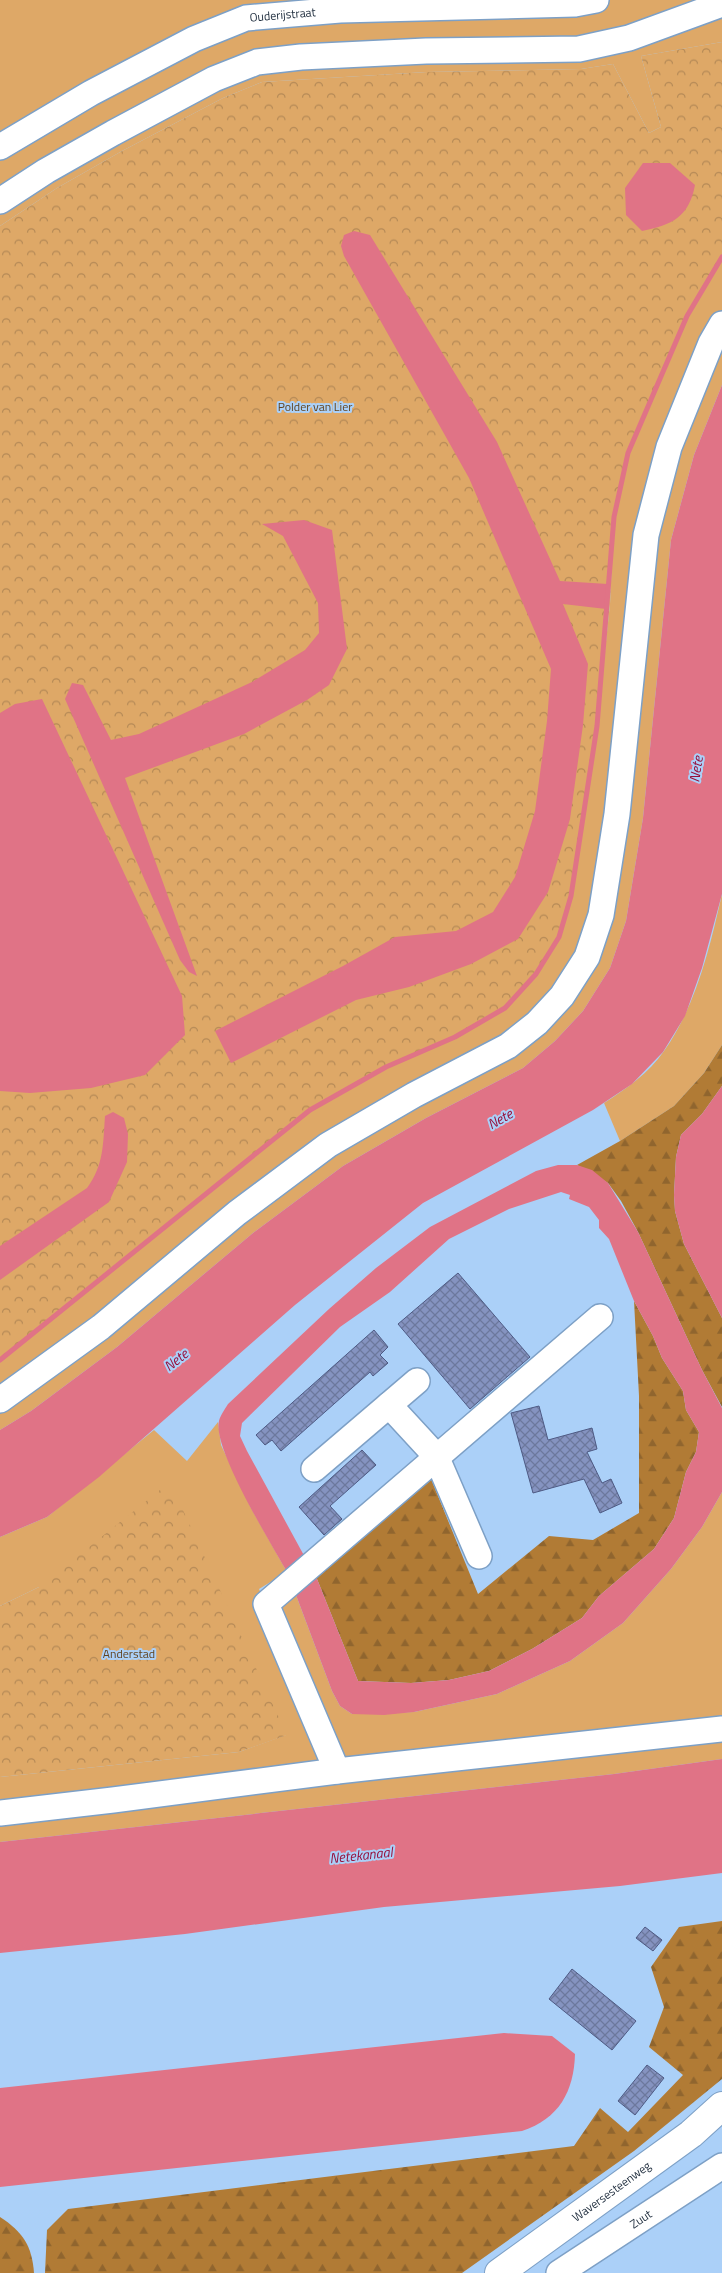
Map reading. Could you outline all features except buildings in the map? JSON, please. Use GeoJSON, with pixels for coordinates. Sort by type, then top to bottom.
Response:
{"type":"FeatureCollection","features":[{"type":"Feature","properties":{"kind":"main road","name":"Waversesteenweg"},"geometry":{"type":"LineString","coordinates":[[499,2273],[691,2134],[722,2106]]}},
{"type":"Feature","properties":{"kind":"street","name":"Ouderijstraat"},"geometry":{"type":"LineString","coordinates":[[0,148],[91,93],[194,39],[246,18],[340,10],[575,4],[596,0]]}},
{"type":"Feature","properties":{"kind":"street"},"geometry":{"type":"LineString","coordinates":[[0,201],[46,171],[113,132],[214,79],[257,62],[417,52],[579,48],[629,38],[718,3]]}},
{"type":"Feature","properties":{"kind":"street"},"geometry":{"type":"LineString","coordinates":[[0,1400],[101,1327],[237,1213],[328,1145],[414,1095],[508,1046],[537,1022],[562,996],[587,957],[601,915],[617,814],[646,535],[669,447],[711,342],[722,324]]}},
{"type":"Feature","properties":{"kind":"street"},"geometry":{"type":"LineString","coordinates":[[337,1771],[266,1604],[436,1456],[600,1318]]}},
{"type":"Feature","properties":{"kind":"street"},"geometry":{"type":"LineString","coordinates":[[314,1469],[417,1381]]}},
{"type":"Feature","properties":{"kind":"street"},"geometry":{"type":"LineString","coordinates":[[389,1405],[436,1456],[479,1556]]}},
{"type":"Feature","properties":{"kind":"street"},"geometry":{"type":"LineString","coordinates":[[0,1813],[337,1771],[722,1729]]}},
{"type":"Feature","properties":{"kind":"street","name":"Zuut"},"geometry":{"type":"LineString","coordinates":[[559,2273],[722,2166]]}},
{"type":"Feature","properties":{"kind":"green space"},"geometry":{"type":"Polygon","coordinates":[[[0,0],[722,0],[722,42],[641,56],[661,127],[649,133],[613,64],[581,69],[427,72],[262,82],[223,98],[122,151],[57,188],[0,226],[0,0]]]}},
{"type":"Feature","properties":{"kind":"green space","name":"Polder van Lier"},"geometry":{"type":"Polygon","coordinates":[[[722,42],[722,257],[687,316],[628,453],[614,517],[610,604],[597,726],[571,896],[559,937],[536,974],[505,1008],[455,1037],[386,1067],[310,1110],[0,1360],[0,226],[57,188],[122,151],[223,98],[262,82],[427,72],[581,69],[613,64],[649,133],[661,127],[641,56],[722,42]]]}},
{"type":"Feature","properties":{"kind":"green space"},"geometry":{"type":"Polygon","coordinates":[[[722,257],[722,385],[694,455],[671,540],[643,818],[626,921],[610,968],[583,1011],[555,1041],[523,1068],[426,1118],[343,1166],[253,1233],[117,1347],[31,1411],[0,1430],[0,1360],[310,1110],[386,1067],[455,1037],[505,1008],[536,974],[559,937],[571,896],[597,726],[610,604],[614,517],[628,453],[687,316],[722,257]]]}},
{"type":"Feature","properties":{"kind":"green space"},"geometry":{"type":"Polygon","coordinates":[[[722,894],[722,1045],[704,1073],[674,1106],[620,1141],[604,1103],[644,1073],[658,1059],[675,1034],[685,1015],[700,976],[722,894]]]}},
{"type":"Feature","properties":{"kind":"green space"},"geometry":{"type":"Polygon","coordinates":[[[722,1045],[722,1086],[702,1114],[681,1135],[676,1157],[674,1195],[675,1211],[684,1244],[722,1318],[722,1407],[702,1370],[638,1232],[621,1201],[608,1183],[577,1165],[620,1141],[674,1106],[704,1073],[722,1045]]]}},
{"type":"Feature","properties":{"kind":"green space"},"geometry":{"type":"Polygon","coordinates":[[[634,1301],[653,1336],[662,1358],[683,1391],[686,1410],[699,1432],[696,1452],[686,1472],[674,1518],[654,1549],[599,1596],[582,1618],[532,1649],[489,1671],[449,1680],[411,1683],[358,1681],[315,1574],[427,1469],[478,1594],[549,1536],[593,1540],[639,1513],[639,1396],[634,1301]]]}},
{"type":"Feature","properties":{"kind":"green space"},"geometry":{"type":"Polygon","coordinates":[[[218,1422],[221,1445],[251,1508],[287,1572],[259,1589],[270,1614],[293,1587],[332,1691],[340,1706],[352,1714],[414,1712],[497,1694],[570,1661],[623,1623],[671,1569],[702,1527],[722,1492],[722,1759],[614,1774],[0,1842],[0,1777],[239,1752],[286,1735],[39,1587],[0,1606],[0,1537],[47,1517],[154,1430],[187,1461],[218,1422]]]}},
{"type":"Feature","properties":{"kind":"green space","name":"Anderstad"},"geometry":{"type":"Polygon","coordinates":[[[170,1482],[287,1735],[239,1752],[0,1777],[0,1606],[39,1587],[170,1482]]]}},
{"type":"Feature","properties":{"kind":"green space"},"geometry":{"type":"Polygon","coordinates":[[[722,1921],[722,2079],[634,2151],[462,2273],[45,2273],[47,2230],[68,2209],[574,2146],[600,2108],[628,2132],[683,2075],[649,2047],[664,2007],[651,1967],[679,1927],[722,1921]]]}},
{"type":"Feature","properties":{"kind":"green space"},"geometry":{"type":"Polygon","coordinates":[[[0,2217],[15,2228],[25,2240],[31,2255],[34,2273],[0,2273],[0,2217]]]}},
{"type":"Feature","properties":{"kind":"water"},"geometry":{"type":"Polygon","coordinates":[[[643,163],[670,163],[695,185],[688,205],[678,218],[662,226],[642,231],[626,215],[625,188],[643,163]]]}},
{"type":"Feature","properties":{"kind":"water"},"geometry":{"type":"Polygon","coordinates":[[[354,231],[370,235],[497,442],[560,581],[608,584],[606,609],[563,604],[588,664],[583,725],[570,819],[548,892],[518,939],[471,964],[409,987],[356,1000],[231,1063],[215,1031],[343,966],[395,937],[456,931],[493,912],[515,877],[535,811],[547,721],[551,669],[469,478],[344,256],[341,246],[344,235],[354,231]]]}},
{"type":"Feature","properties":{"kind":"water","name":"Nete"},"geometry":{"type":"Polygon","coordinates":[[[722,385],[722,894],[702,968],[685,1016],[663,1052],[632,1084],[593,1110],[423,1203],[295,1305],[99,1477],[47,1517],[0,1537],[0,1430],[31,1411],[117,1347],[253,1233],[343,1166],[426,1118],[523,1068],[555,1041],[583,1011],[610,968],[626,921],[643,818],[671,540],[694,455],[722,385]]]}},
{"type":"Feature","properties":{"kind":"water"},"geometry":{"type":"Polygon","coordinates":[[[304,520],[332,530],[347,649],[329,685],[307,700],[244,734],[125,778],[197,976],[189,972],[180,960],[65,699],[72,683],[83,685],[111,740],[139,734],[252,682],[305,650],[319,633],[318,603],[283,536],[262,524],[304,520]]]}},
{"type":"Feature","properties":{"kind":"water"},"geometry":{"type":"Polygon","coordinates":[[[42,699],[182,996],[185,1035],[145,1075],[91,1088],[30,1093],[0,1091],[0,713],[15,704],[42,699]]]}},
{"type":"Feature","properties":{"kind":"water"},"geometry":{"type":"Polygon","coordinates":[[[722,1086],[722,1318],[684,1244],[675,1211],[674,1195],[676,1157],[681,1135],[702,1114],[722,1086]]]}},
{"type":"Feature","properties":{"kind":"water"},"geometry":{"type":"Polygon","coordinates":[[[113,1112],[124,1118],[128,1134],[127,1162],[109,1202],[0,1280],[0,1246],[87,1188],[100,1162],[105,1116],[113,1112]]]}},
{"type":"Feature","properties":{"kind":"water"},"geometry":{"type":"Polygon","coordinates":[[[558,1165],[577,1165],[592,1170],[608,1183],[638,1232],[702,1370],[722,1408],[722,1492],[702,1527],[671,1569],[623,1623],[570,1661],[497,1694],[414,1712],[384,1715],[352,1714],[340,1706],[332,1691],[293,1587],[315,1574],[358,1681],[411,1683],[449,1680],[489,1671],[532,1649],[582,1618],[599,1596],[654,1549],[674,1518],[686,1472],[696,1452],[699,1432],[686,1410],[683,1391],[662,1358],[653,1336],[634,1301],[609,1239],[599,1228],[599,1220],[589,1207],[569,1199],[570,1195],[561,1192],[509,1209],[449,1239],[390,1292],[340,1327],[242,1423],[240,1436],[247,1451],[307,1561],[287,1572],[233,1474],[219,1434],[219,1421],[228,1404],[329,1309],[376,1268],[430,1227],[536,1171],[558,1165]]]}},
{"type":"Feature","properties":{"kind":"water","name":"Netekanaal"},"geometry":{"type":"Polygon","coordinates":[[[722,1759],[722,1873],[620,1886],[384,1907],[185,1934],[0,1953],[0,1842],[614,1774],[722,1759]]]}},
{"type":"Feature","properties":{"kind":"water"},"geometry":{"type":"Polygon","coordinates":[[[504,2033],[552,2036],[575,2054],[572,2080],[562,2102],[546,2119],[522,2131],[0,2187],[0,2088],[504,2033]]]}},
{"type":"Feature","properties":{"kind":"waterway"},"geometry":{"type":"LineString","coordinates":[[0,1360],[310,1110],[386,1067],[455,1037],[505,1008],[536,974],[559,937],[571,896],[597,726],[614,517],[628,453],[687,316],[722,257]]}}]}
